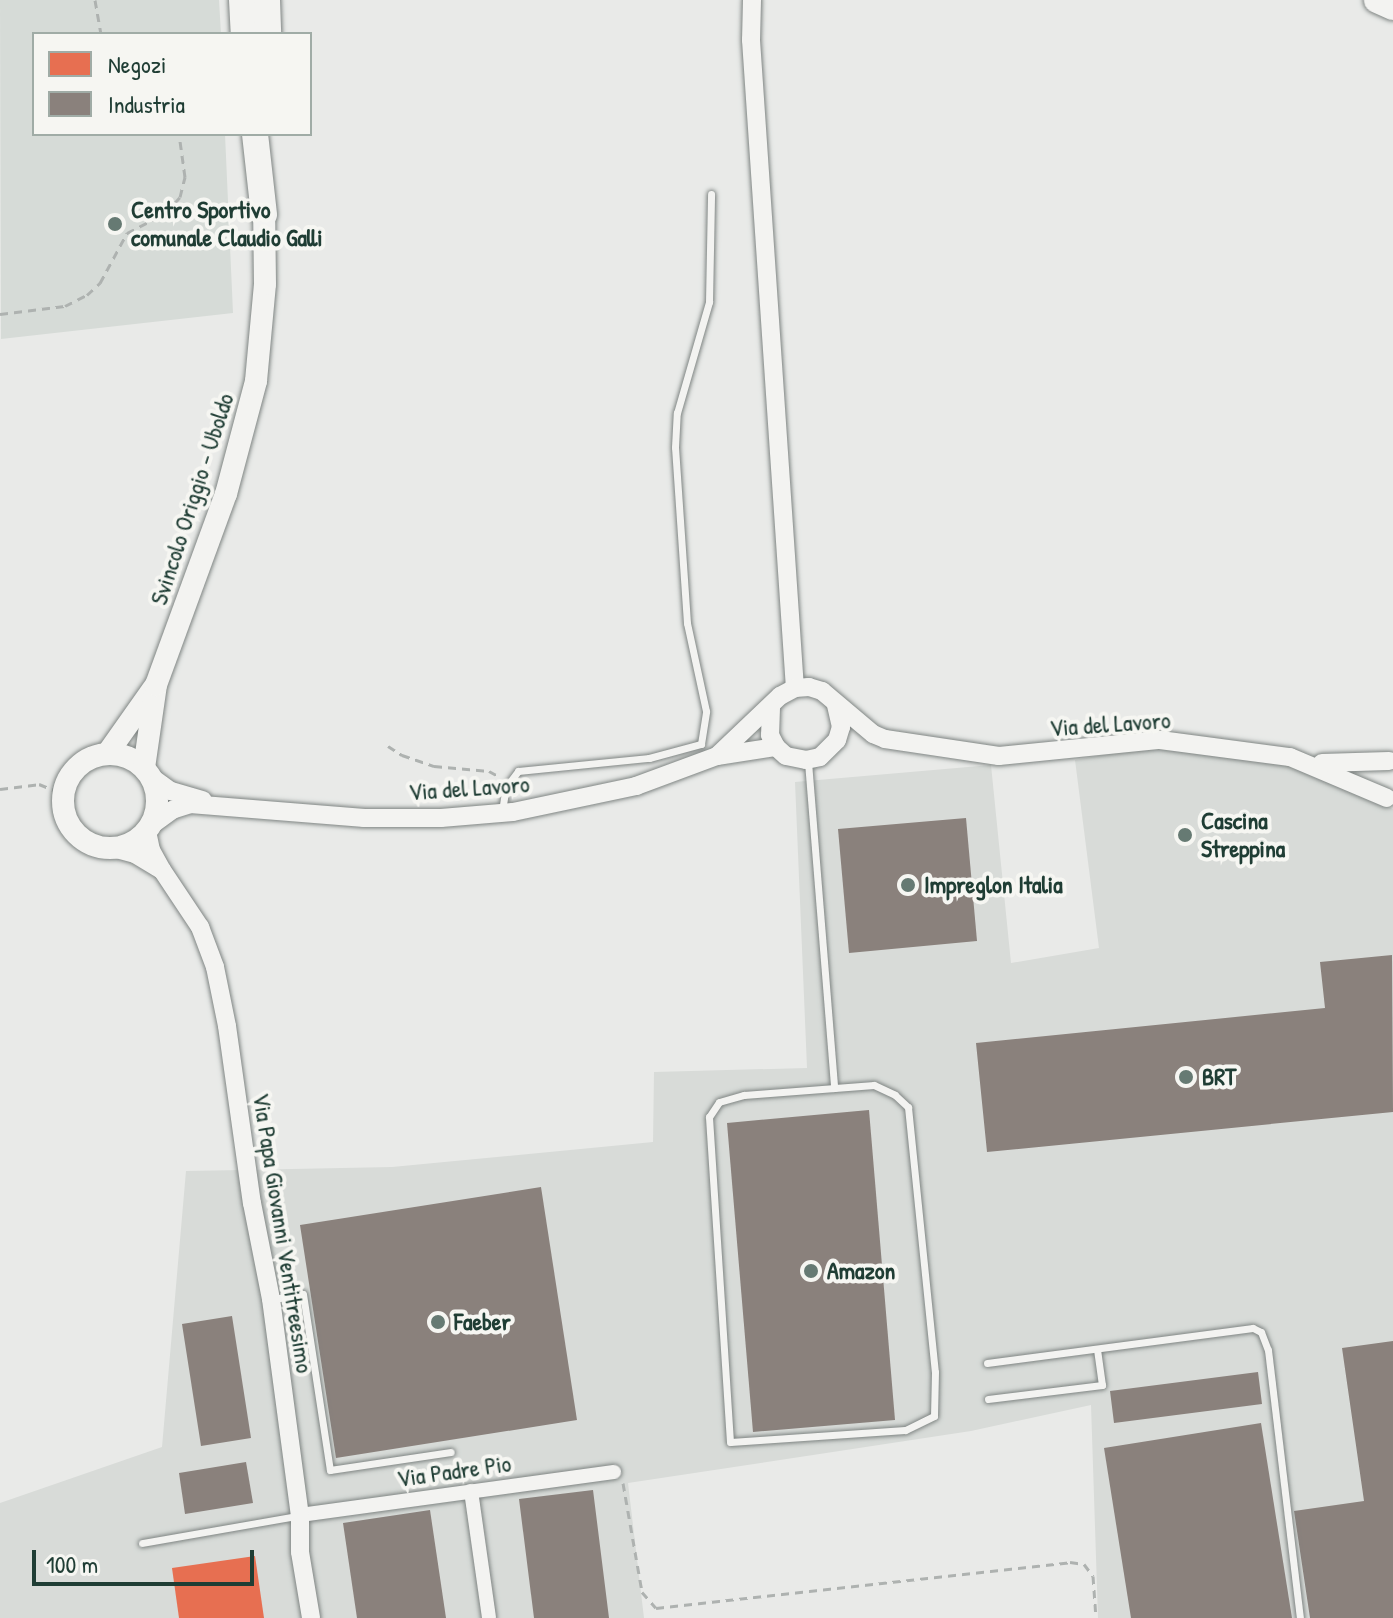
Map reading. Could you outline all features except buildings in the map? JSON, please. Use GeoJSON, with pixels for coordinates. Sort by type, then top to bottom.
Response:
{"type":"FeatureCollection","features":[{"type":"Feature","properties":{"kind":"highway"},"geometry":{"type":"LineString","coordinates":[[242,0],[244,32]]}},
{"type":"Feature","properties":{"kind":"highway"},"geometry":{"type":"LineString","coordinates":[[267,0],[268,32]]}},
{"type":"Feature","properties":{"kind":"highway"},"geometry":{"type":"LineString","coordinates":[[1377,0],[1393,7]]}},
{"type":"Feature","properties":{"kind":"highway"},"geometry":{"type":"LineString","coordinates":[[255,136],[264,214]]}},
{"type":"Feature","properties":{"kind":"highway"},"geometry":{"type":"LineString","coordinates":[[264,214],[267,136]]}},
{"type":"Feature","properties":{"kind":"main road"},"geometry":{"type":"LineString","coordinates":[[254,0],[256,32]]}},
{"type":"Feature","properties":{"kind":"main road","name":"Svincolo Origgio - Uboldo"},"geometry":{"type":"LineString","coordinates":[[147,772],[156,685],[226,494],[247,424],[262,337],[264,214],[261,136]]}},
{"type":"Feature","properties":{"kind":"main road","name":"Svincolo Origgio - Uboldo"},"geometry":{"type":"LineString","coordinates":[[107,754],[156,685]]}},
{"type":"Feature","properties":{"kind":"main road"},"geometry":{"type":"LineString","coordinates":[[107,754],[131,759],[147,772],[157,796],[148,829],[134,842],[113,848],[94,846],[78,836],[64,812],[64,794],[76,769],[94,757],[107,754]]}},
{"type":"Feature","properties":{"kind":"street"},"geometry":{"type":"LineString","coordinates":[[752,0],[751,40],[795,688]]}},
{"type":"Feature","properties":{"kind":"street","name":"Via del Lavoro"},"geometry":{"type":"LineString","coordinates":[[148,829],[179,807],[217,804],[364,818],[441,818],[502,813],[572,802],[636,786],[710,753],[771,708],[780,696],[795,688],[822,691],[836,706],[873,734]]}},
{"type":"Feature","properties":{"kind":"street"},"geometry":{"type":"LineString","coordinates":[[836,706],[841,727],[837,740]]}},
{"type":"Feature","properties":{"kind":"street"},"geometry":{"type":"LineString","coordinates":[[771,708],[770,735],[776,747],[794,759],[808,760]]}},
{"type":"Feature","properties":{"kind":"street","name":"Via del Lavoro"},"geometry":{"type":"LineString","coordinates":[[808,760],[820,757],[837,740],[873,734],[999,756],[1160,740],[1304,761],[1355,764],[1391,759]]}},
{"type":"Feature","properties":{"kind":"street","name":"Via del Lavoro"},"geometry":{"type":"LineString","coordinates":[[710,753],[776,747]]}},
{"type":"Feature","properties":{"kind":"street","name":"Via del Lavoro"},"geometry":{"type":"LineString","coordinates":[[1390,801],[1382,780],[1391,759]]}},
{"type":"Feature","properties":{"kind":"street","name":"Via del Lavoro"},"geometry":{"type":"LineString","coordinates":[[1304,761],[1390,801]]}},
{"type":"Feature","properties":{"kind":"street","name":"Via del Lavoro"},"geometry":{"type":"LineString","coordinates":[[147,772],[171,791],[217,804]]}},
{"type":"Feature","properties":{"kind":"street","name":"Via Papa Giovanni Ventitreesimo"},"geometry":{"type":"LineString","coordinates":[[148,829],[151,850],[200,927],[215,967],[227,1026],[252,1203],[271,1299],[300,1515],[300,1552],[311,1618]]}},
{"type":"Feature","properties":{"kind":"street","name":"Via Papa Giovanni Ventitreesimo"},"geometry":{"type":"LineString","coordinates":[[113,848],[135,854],[162,870]]}},
{"type":"Feature","properties":{"kind":"street","name":"Via Padre Pio"},"geometry":{"type":"LineString","coordinates":[[300,1515],[614,1472]]}},
{"type":"Feature","properties":{"kind":"street"},"geometry":{"type":"LineString","coordinates":[[471,1491],[489,1618]]}},
{"type":"Feature","properties":{"kind":"lane"},"geometry":{"type":"LineString","coordinates":[[502,813],[509,779],[526,769],[710,753],[706,711],[687,623],[675,447],[677,413],[709,302],[711,194]]}},
{"type":"Feature","properties":{"kind":"lane"},"geometry":{"type":"LineString","coordinates":[[808,760],[834,1088]]}},
{"type":"Feature","properties":{"kind":"lane"},"geometry":{"type":"LineString","coordinates":[[874,1085],[895,1095],[908,1107],[935,1372],[934,1416],[905,1430],[730,1442],[709,1117],[719,1102],[744,1095],[834,1088],[874,1085]]}},
{"type":"Feature","properties":{"kind":"lane"},"geometry":{"type":"LineString","coordinates":[[271,1299],[303,1294],[330,1470],[451,1452]]}},
{"type":"Feature","properties":{"kind":"lane"},"geometry":{"type":"LineString","coordinates":[[987,1363],[1253,1328],[1261,1332],[1268,1350],[1300,1618]]}},
{"type":"Feature","properties":{"kind":"lane"},"geometry":{"type":"LineString","coordinates":[[988,1399],[1102,1385],[1097,1349]]}},
{"type":"Feature","properties":{"kind":"lane"},"geometry":{"type":"LineString","coordinates":[[142,1543],[300,1515]]}},
{"type":"Feature","properties":{"kind":"path"},"geometry":{"type":"LineString","coordinates":[[95,0],[101,32]]}},
{"type":"Feature","properties":{"kind":"path"},"geometry":{"type":"LineString","coordinates":[[0,314],[65,306],[87,295],[100,283],[127,233],[166,213],[180,197],[185,167],[179,136]]}},
{"type":"Feature","properties":{"kind":"path"},"geometry":{"type":"LineString","coordinates":[[388,746],[402,755],[434,766],[489,771],[501,778],[506,787]]}},
{"type":"Feature","properties":{"kind":"path"},"geometry":{"type":"LineString","coordinates":[[0,789],[39,784],[64,794]]}},
{"type":"Feature","properties":{"kind":"path"},"geometry":{"type":"LineString","coordinates":[[614,1472],[624,1485],[642,1592],[656,1608],[1070,1562],[1084,1564],[1093,1576],[1096,1618]]}},
{"type":"Feature","properties":{"kind":"shaded area","name":"Centro Sportivo comunale Claudio Galli"},"geometry":{"type":"Polygon","coordinates":[[[0,0],[219,0],[221,32],[32,32],[32,136],[225,136],[233,313],[1,339],[0,0]]]}},
{"type":"Feature","properties":{"kind":"shaded area"},"geometry":{"type":"Polygon","coordinates":[[[1160,745],[1303,768],[1393,809],[1393,1618],[1098,1618],[1091,1405],[971,1431],[628,1483],[644,1618],[0,1618],[0,1503],[162,1447],[186,1171],[392,1167],[653,1142],[654,1072],[807,1068],[795,782],[991,765],[1011,963],[1099,948],[1075,760],[1160,745]]]}},
{"type":"Feature","properties":{"kind":"place","name":"Centro Sportivo comunale Claudio Galli"},"geometry":{"type":"Point","coordinates":[115,224]}},
{"type":"Feature","properties":{"kind":"place","name":"Cascina Streppina"},"geometry":{"type":"Point","coordinates":[1185,835]}},
{"type":"Feature","properties":{"kind":"place","name":"Impreglon Italia"},"geometry":{"type":"Point","coordinates":[908,885]}},
{"type":"Feature","properties":{"kind":"place","name":"BRT"},"geometry":{"type":"Point","coordinates":[1186,1077]}},
{"type":"Feature","properties":{"kind":"place","name":"Amazon"},"geometry":{"type":"Point","coordinates":[811,1271]}},
{"type":"Feature","properties":{"kind":"place","name":"Faeber"},"geometry":{"type":"Point","coordinates":[438,1322]}}]}
